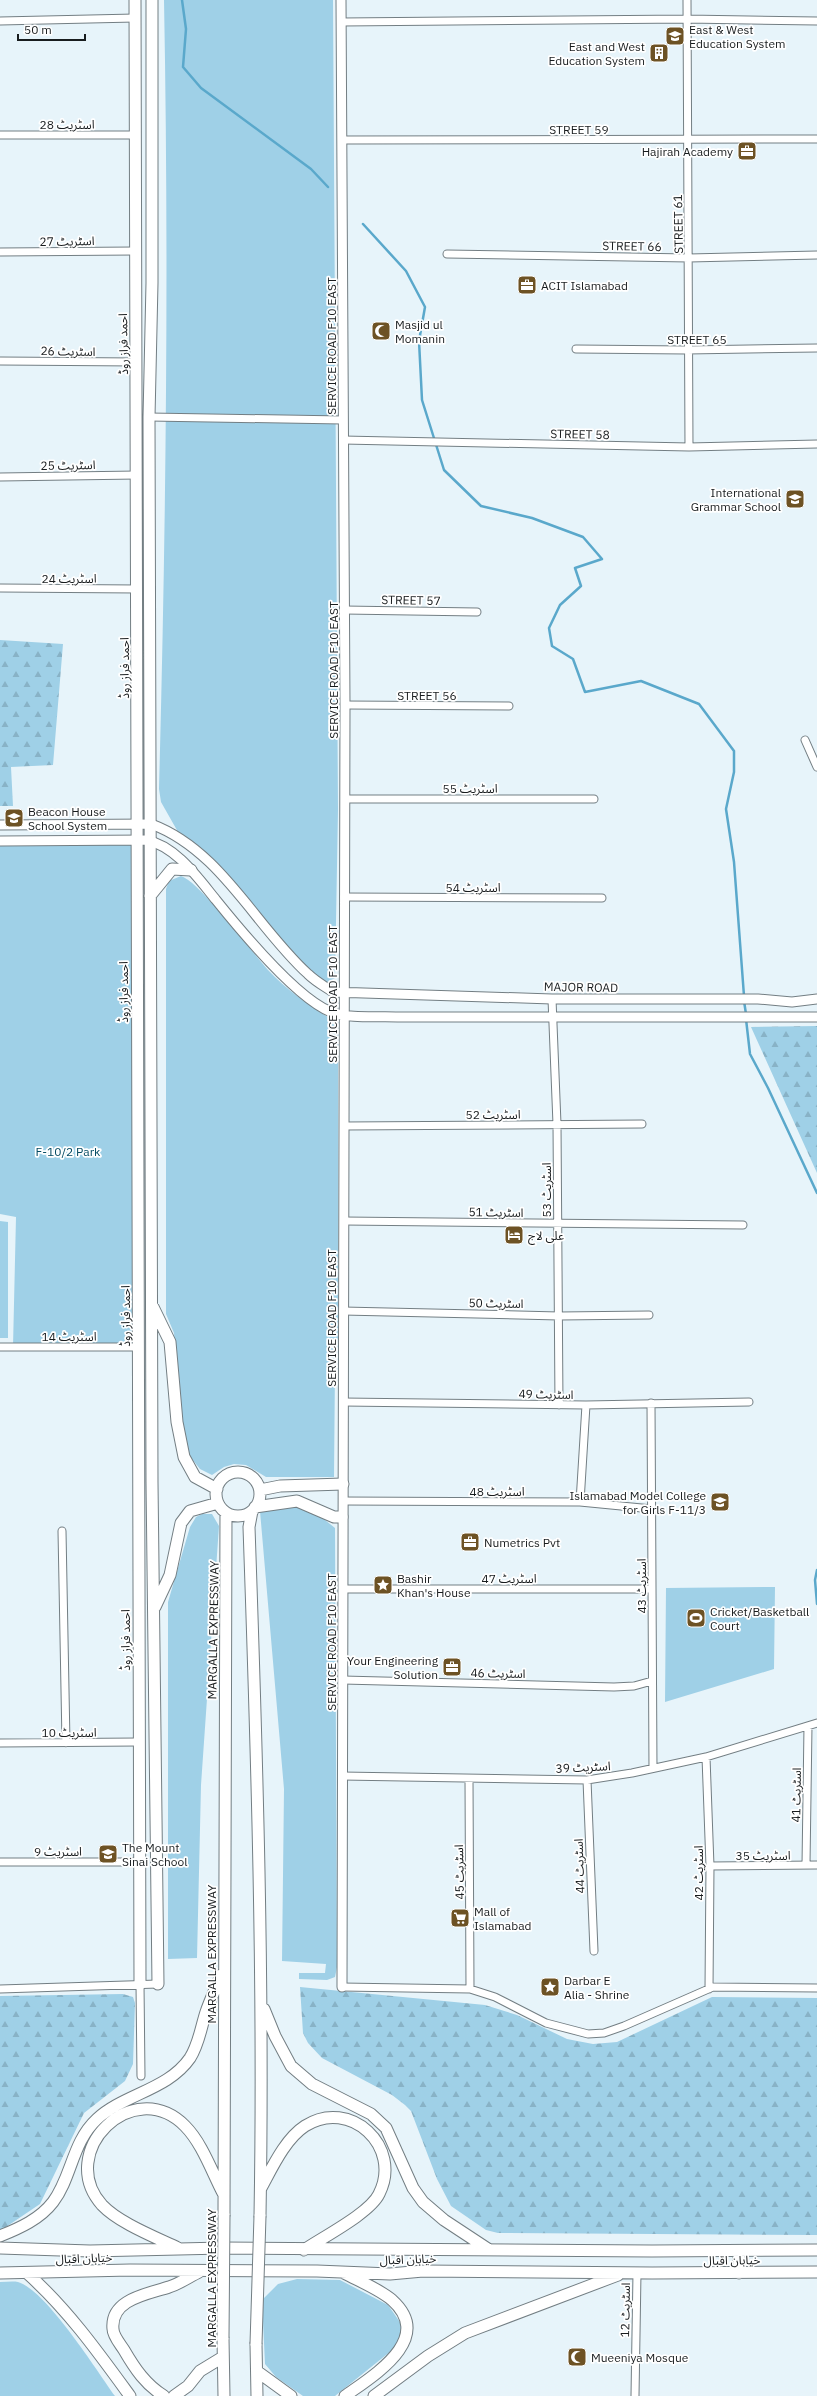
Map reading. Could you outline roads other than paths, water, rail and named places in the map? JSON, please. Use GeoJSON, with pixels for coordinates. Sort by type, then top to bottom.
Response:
{"type":"FeatureCollection","features":[{"type":"Feature","properties":{"kind":"main road","name":"احمد فراز روڈ"},"geometry":{"type":"LineString","coordinates":[[135,0],[134,251],[137,362],[136,840],[140,1984]]}},
{"type":"Feature","properties":{"kind":"main road"},"geometry":{"type":"LineString","coordinates":[[152,0],[152,283],[149,417],[150,896],[152,1482],[158,1984]]}},
{"type":"Feature","properties":{"kind":"main road"},"geometry":{"type":"LineString","coordinates":[[137,445],[149,445]]}},
{"type":"Feature","properties":{"kind":"main road"},"geometry":{"type":"LineString","coordinates":[[150,896],[168,872],[177,868],[191,870]]}},
{"type":"Feature","properties":{"kind":"main road"},"geometry":{"type":"LineString","coordinates":[[152,1305],[170,1342],[177,1422],[184,1457],[195,1478],[217,1489]]}},
{"type":"Feature","properties":{"kind":"main road"},"geometry":{"type":"LineString","coordinates":[[257,2396],[258,2372],[256,2344],[262,2094],[255,1698],[249,1527],[254,1509],[259,1502],[260,1490],[255,1480],[245,1474],[234,1472],[223,1478],[217,1489],[216,1498],[218,1503],[226,1513],[230,1515],[242,1516],[254,1509],[297,1501],[334,1517],[342,1517]]}},
{"type":"Feature","properties":{"kind":"main road"},"geometry":{"type":"LineString","coordinates":[[138,1482],[145,1488],[152,1482]]}},
{"type":"Feature","properties":{"kind":"main road"},"geometry":{"type":"LineString","coordinates":[[260,1490],[280,1486],[343,1484]]}},
{"type":"Feature","properties":{"kind":"main road"},"geometry":{"type":"LineString","coordinates":[[153,1610],[170,1575],[181,1523],[190,1511],[218,1503]]}},
{"type":"Feature","properties":{"kind":"main road","name":"MARGALLA EXPRESSWAY"},"geometry":{"type":"LineString","coordinates":[[224,2396],[226,1513]]}},
{"type":"Feature","properties":{"kind":"main road"},"geometry":{"type":"LineString","coordinates":[[0,2236],[40,2216],[54,2202],[65,2180],[76,2149],[96,2120],[110,2108],[172,2076],[190,2058],[197,2044],[207,2011],[224,1969]]}},
{"type":"Feature","properties":{"kind":"main road"},"geometry":{"type":"LineString","coordinates":[[261,2001],[275,2036],[291,2066],[312,2084],[370,2114],[386,2128],[413,2188],[423,2202],[444,2220],[489,2250]]}},
{"type":"Feature","properties":{"kind":"main road"},"geometry":{"type":"LineString","coordinates":[[179,2249],[115,2216],[102,2204],[92,2189],[87,2175],[89,2156],[94,2142],[104,2128],[116,2118],[128,2112],[143,2109],[160,2110],[171,2116],[186,2127],[194,2138],[224,2195]]}},
{"type":"Feature","properties":{"kind":"main road"},"geometry":{"type":"LineString","coordinates":[[260,2189],[286,2146],[304,2127],[323,2118],[347,2118],[367,2130],[374,2137],[384,2154],[385,2176],[379,2195],[366,2210],[303,2250]]}},
{"type":"Feature","properties":{"kind":"main road","name":"خیابان اقبال"},"geometry":{"type":"LineString","coordinates":[[0,2248],[90,2251],[179,2249],[817,2250]]}},
{"type":"Feature","properties":{"kind":"main road"},"geometry":{"type":"LineString","coordinates":[[739,2250],[739,2272]]}},
{"type":"Feature","properties":{"kind":"main road","name":"خیابان اقبال"},"geometry":{"type":"LineString","coordinates":[[0,2272],[28,2274],[130,2270],[201,2270],[624,2273],[817,2272]]}},
{"type":"Feature","properties":{"kind":"main road"},"geometry":{"type":"LineString","coordinates":[[164,2396],[151,2388],[131,2363],[112,2330],[115,2316],[123,2305],[145,2294],[170,2287],[201,2270]]}},
{"type":"Feature","properties":{"kind":"main road"},"geometry":{"type":"LineString","coordinates":[[342,2272],[391,2299],[400,2308],[407,2325],[408,2335],[394,2356],[375,2375],[345,2396]]}},
{"type":"Feature","properties":{"kind":"main road"},"geometry":{"type":"LineString","coordinates":[[374,2396],[428,2356],[465,2333],[624,2273]]}},
{"type":"Feature","properties":{"kind":"main road"},"geometry":{"type":"LineString","coordinates":[[28,2274],[56,2300],[82,2330],[130,2396]]}},
{"type":"Feature","properties":{"kind":"main road"},"geometry":{"type":"LineString","coordinates":[[174,2396],[188,2386],[200,2371],[223,2357]]}},
{"type":"Feature","properties":{"kind":"main road"},"geometry":{"type":"LineString","coordinates":[[258,2372],[291,2396]]}},
{"type":"Feature","properties":{"kind":"street","name":"SERVICE ROAD F10 EAST"},"geometry":{"type":"LineString","coordinates":[[341,0],[345,705],[342,1988]]}},
{"type":"Feature","properties":{"kind":"street","name":"STREET 61"},"geometry":{"type":"LineString","coordinates":[[687,0],[689,258],[687,350],[689,447]]}},
{"type":"Feature","properties":{"kind":"street"},"geometry":{"type":"LineString","coordinates":[[0,21],[135,18]]}},
{"type":"Feature","properties":{"kind":"street"},"geometry":{"type":"LineString","coordinates":[[342,22],[687,19],[817,21]]}},
{"type":"Feature","properties":{"kind":"street","name":"اسٹریٹ 28"},"geometry":{"type":"LineString","coordinates":[[0,135],[135,135]]}},
{"type":"Feature","properties":{"kind":"street","name":"STREET 59"},"geometry":{"type":"LineString","coordinates":[[342,140],[817,139]]}},
{"type":"Feature","properties":{"kind":"street","name":"اسٹریٹ 27"},"geometry":{"type":"LineString","coordinates":[[0,252],[134,251]]}},
{"type":"Feature","properties":{"kind":"street","name":"STREET 66"},"geometry":{"type":"LineString","coordinates":[[446,254],[689,258],[817,255]]}},
{"type":"Feature","properties":{"kind":"street","name":"STREET 65"},"geometry":{"type":"LineString","coordinates":[[576,349],[687,350],[817,348]]}},
{"type":"Feature","properties":{"kind":"street","name":"اسٹریٹ 26"},"geometry":{"type":"LineString","coordinates":[[0,361],[137,362]]}},
{"type":"Feature","properties":{"kind":"street"},"geometry":{"type":"LineString","coordinates":[[149,417],[343,420]]}},
{"type":"Feature","properties":{"kind":"street","name":"STREET 58"},"geometry":{"type":"LineString","coordinates":[[343,440],[689,447],[817,444]]}},
{"type":"Feature","properties":{"kind":"street","name":"اسٹریٹ 25"},"geometry":{"type":"LineString","coordinates":[[0,477],[137,474]]}},
{"type":"Feature","properties":{"kind":"street","name":"اسٹریٹ 24"},"geometry":{"type":"LineString","coordinates":[[0,588],[137,589]]}},
{"type":"Feature","properties":{"kind":"street","name":"STREET 57"},"geometry":{"type":"LineString","coordinates":[[344,610],[477,612]]}},
{"type":"Feature","properties":{"kind":"street","name":"STREET 56"},"geometry":{"type":"LineString","coordinates":[[345,705],[509,706]]}},
{"type":"Feature","properties":{"kind":"street"},"geometry":{"type":"LineString","coordinates":[[805,740],[817,767]]}},
{"type":"Feature","properties":{"kind":"street","name":"اسٹریٹ 55"},"geometry":{"type":"LineString","coordinates":[[345,799],[594,799]]}},
{"type":"Feature","properties":{"kind":"street","name":"MAJOR ROAD"},"geometry":{"type":"LineString","coordinates":[[0,825],[150,824],[172,832],[191,844],[308,975],[332,992],[344,994],[552,999],[758,1000],[792,1002],[817,1000]]}},
{"type":"Feature","properties":{"kind":"street"},"geometry":{"type":"LineString","coordinates":[[0,841],[150,841],[167,850],[191,870],[248,938],[304,995],[324,1009],[344,1014],[398,1017],[817,1017]]}},
{"type":"Feature","properties":{"kind":"street","name":"اسٹریٹ 54"},"geometry":{"type":"LineString","coordinates":[[344,897],[602,898]]}},
{"type":"Feature","properties":{"kind":"street","name":"اسٹریٹ 53"},"geometry":{"type":"LineString","coordinates":[[552,999],[557,1124],[559,1405]]}},
{"type":"Feature","properties":{"kind":"street"},"geometry":{"type":"LineString","coordinates":[[792,1002],[793,1018]]}},
{"type":"Feature","properties":{"kind":"street","name":"اسٹریٹ 52"},"geometry":{"type":"LineString","coordinates":[[344,1126],[642,1124]]}},
{"type":"Feature","properties":{"kind":"street","name":"اسٹریٹ 51"},"geometry":{"type":"LineString","coordinates":[[344,1221],[743,1225]]}},
{"type":"Feature","properties":{"kind":"street","name":"اسٹریٹ 50"},"geometry":{"type":"LineString","coordinates":[[343,1311],[559,1316],[649,1315]]}},
{"type":"Feature","properties":{"kind":"street","name":"اسٹریٹ 14"},"geometry":{"type":"LineString","coordinates":[[0,1347],[138,1347]]}},
{"type":"Feature","properties":{"kind":"street","name":"اسٹریٹ 49"},"geometry":{"type":"LineString","coordinates":[[343,1402],[559,1405],[749,1402]]}},
{"type":"Feature","properties":{"kind":"street","name":"اسٹریٹ 43"},"geometry":{"type":"LineString","coordinates":[[651,1403],[652,1768]]}},
{"type":"Feature","properties":{"kind":"street"},"geometry":{"type":"LineString","coordinates":[[580,1502],[586,1405]]}},
{"type":"Feature","properties":{"kind":"street","name":"اسٹریٹ 48"},"geometry":{"type":"LineString","coordinates":[[343,1502],[580,1502],[652,1509]]}},
{"type":"Feature","properties":{"kind":"street"},"geometry":{"type":"LineString","coordinates":[[62,1531],[66,1743]]}},
{"type":"Feature","properties":{"kind":"street","name":"اسٹریٹ 47"},"geometry":{"type":"LineString","coordinates":[[343,1589],[652,1589]]}},
{"type":"Feature","properties":{"kind":"street","name":"اسٹریٹ 46"},"geometry":{"type":"LineString","coordinates":[[342,1680],[614,1687],[634,1686],[652,1681]]}},
{"type":"Feature","properties":{"kind":"street","name":"اسٹریٹ 39"},"geometry":{"type":"LineString","coordinates":[[342,1776],[587,1780],[706,1757],[817,1723]]}},
{"type":"Feature","properties":{"kind":"street","name":"اسٹریٹ 41"},"geometry":{"type":"LineString","coordinates":[[806,1865],[808,1726]]}},
{"type":"Feature","properties":{"kind":"street","name":"اسٹریٹ 10"},"geometry":{"type":"LineString","coordinates":[[0,1743],[138,1742]]}},
{"type":"Feature","properties":{"kind":"street","name":"اسٹریٹ 42"},"geometry":{"type":"LineString","coordinates":[[706,1757],[710,1866],[709,1989]]}},
{"type":"Feature","properties":{"kind":"street","name":"اسٹریٹ 45"},"geometry":{"type":"LineString","coordinates":[[469,1779],[470,1989]]}},
{"type":"Feature","properties":{"kind":"street","name":"اسٹریٹ 44"},"geometry":{"type":"LineString","coordinates":[[587,1780],[594,1951]]}},
{"type":"Feature","properties":{"kind":"street","name":"اسٹریٹ 9"},"geometry":{"type":"LineString","coordinates":[[0,1862],[140,1862]]}},
{"type":"Feature","properties":{"kind":"street","name":"اسٹریٹ 35"},"geometry":{"type":"LineString","coordinates":[[710,1866],[817,1865]]}},
{"type":"Feature","properties":{"kind":"street"},"geometry":{"type":"LineString","coordinates":[[140,1984],[141,2076]]}},
{"type":"Feature","properties":{"kind":"street"},"geometry":{"type":"LineString","coordinates":[[0,1989],[158,1984]]}},
{"type":"Feature","properties":{"kind":"street"},"geometry":{"type":"LineString","coordinates":[[342,1988],[470,1989],[494,1997],[546,2022],[588,2034],[604,2033],[624,2026],[713,1987],[817,1988]]}},
{"type":"Feature","properties":{"kind":"street","name":"اسٹریٹ 12"},"geometry":{"type":"LineString","coordinates":[[635,2396],[637,2273]]}},
{"type":"Feature","properties":{"kind":"waterway"},"geometry":{"type":"LineString","coordinates":[[182,0],[186,29],[183,67],[201,88],[311,169],[328,187]]}},
{"type":"Feature","properties":{"kind":"waterway"},"geometry":{"type":"LineString","coordinates":[[363,224],[406,271],[425,307],[419,341],[422,400],[444,470],[481,506],[532,518],[583,537],[602,559],[575,568],[581,586],[560,605],[549,628],[552,646],[573,659],[585,692],[641,681],[699,704],[734,751],[734,772],[726,809],[734,862],[744,996]]}},
{"type":"Feature","properties":{"kind":"waterway"},"geometry":{"type":"LineString","coordinates":[[744,1001],[746,1014]]}},
{"type":"Feature","properties":{"kind":"waterway"},"geometry":{"type":"LineString","coordinates":[[746,1019],[750,1054],[768,1088],[817,1193]]}},
{"type":"Feature","properties":{"kind":"waterway"},"geometry":{"type":"LineString","coordinates":[[817,1570],[815,1580],[817,1604]]}},
{"type":"Feature","properties":{"kind":"place","name":"East & West Education System"},"geometry":{"type":"Point","coordinates":[675,36]}},
{"type":"Feature","properties":{"kind":"place","name":"East and West Education System"},"geometry":{"type":"Point","coordinates":[659,53]}},
{"type":"Feature","properties":{"kind":"place","name":"Hajirah Academy"},"geometry":{"type":"Point","coordinates":[747,151]}},
{"type":"Feature","properties":{"kind":"place","name":"ACIT Islamabad"},"geometry":{"type":"Point","coordinates":[527,285]}},
{"type":"Feature","properties":{"kind":"place","name":"Masjid ul Momanin"},"geometry":{"type":"Point","coordinates":[381,331]}},
{"type":"Feature","properties":{"kind":"place","name":"International Grammar School"},"geometry":{"type":"Point","coordinates":[795,499]}},
{"type":"Feature","properties":{"kind":"place","name":"Beacon House School System"},"geometry":{"type":"Point","coordinates":[14,818]}},
{"type":"Feature","properties":{"kind":"place","name":"علی لاج"},"geometry":{"type":"Point","coordinates":[514,1235]}},
{"type":"Feature","properties":{"kind":"place","name":"Islamabad Model College for Girls F-11/3"},"geometry":{"type":"Point","coordinates":[720,1502]}},
{"type":"Feature","properties":{"kind":"place","name":"Numetrics Pvt"},"geometry":{"type":"Point","coordinates":[470,1542]}},
{"type":"Feature","properties":{"kind":"place","name":"Bashir Khan's House"},"geometry":{"type":"Point","coordinates":[383,1585]}},
{"type":"Feature","properties":{"kind":"place","name":"Cricket/Basketball Court"},"geometry":{"type":"Point","coordinates":[696,1618]}},
{"type":"Feature","properties":{"kind":"place","name":"Your Engineering Solution"},"geometry":{"type":"Point","coordinates":[452,1667]}},
{"type":"Feature","properties":{"kind":"place","name":"The Mount Sinai School"},"geometry":{"type":"Point","coordinates":[108,1854]}},
{"type":"Feature","properties":{"kind":"place","name":"Mall of Islamabad"},"geometry":{"type":"Point","coordinates":[460,1918]}},
{"type":"Feature","properties":{"kind":"place","name":"Darbar E Alia - Shrine"},"geometry":{"type":"Point","coordinates":[550,1987]}},
{"type":"Feature","properties":{"kind":"place","name":"Mueeniya Mosque"},"geometry":{"type":"Point","coordinates":[577,2357]}},
{"type":"Feature","properties":{"kind":"park label","name":"F-10/2 Park"},"geometry":{"type":"Point","coordinates":[68,1151]}}]}
